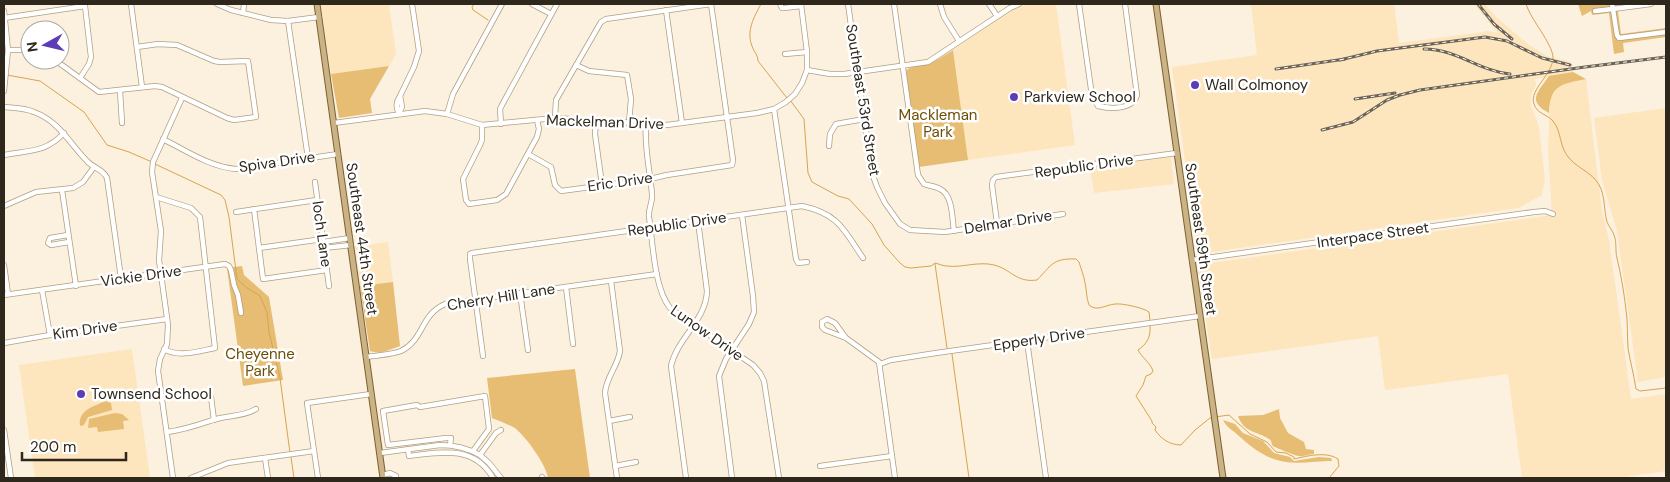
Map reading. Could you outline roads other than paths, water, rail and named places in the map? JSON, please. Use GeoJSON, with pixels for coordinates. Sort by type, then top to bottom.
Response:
{"type":"FeatureCollection","features":[{"type":"Feature","properties":{"kind":"main road","name":"Southeast 44th Street"},"geometry":{"type":"LineString","coordinates":[[317,4],[383,477]]}},
{"type":"Feature","properties":{"kind":"main road","name":"Southeast 59th Street"},"geometry":{"type":"LineString","coordinates":[[1156,4],[1223,478]]}},
{"type":"Feature","properties":{"kind":"street"},"geometry":{"type":"LineString","coordinates":[[131,4],[142,87]]}},
{"type":"Feature","properties":{"kind":"street"},"geometry":{"type":"LineString","coordinates":[[217,4],[231,10],[271,20],[288,21],[319,16]]}},
{"type":"Feature","properties":{"kind":"street"},"geometry":{"type":"LineString","coordinates":[[243,12],[244,4]]}},
{"type":"Feature","properties":{"kind":"street"},"geometry":{"type":"LineString","coordinates":[[399,113],[402,107],[399,104],[400,96],[414,67],[419,51],[412,4]]}},
{"type":"Feature","properties":{"kind":"street"},"geometry":{"type":"LineString","coordinates":[[447,114],[452,94],[502,4]]}},
{"type":"Feature","properties":{"kind":"street"},"geometry":{"type":"LineString","coordinates":[[532,4],[551,14]]}},
{"type":"Feature","properties":{"kind":"street"},"geometry":{"type":"LineString","coordinates":[[501,124],[500,109],[557,4]]}},
{"type":"Feature","properties":{"kind":"street"},"geometry":{"type":"LineString","coordinates":[[555,118],[556,100],[596,28],[602,21],[711,4],[727,117]]}},
{"type":"Feature","properties":{"kind":"street"},"geometry":{"type":"LineString","coordinates":[[780,4],[782,8],[801,5],[808,52],[807,70],[830,74],[928,62],[997,16],[1019,4]]}},
{"type":"Feature","properties":{"kind":"street","name":"Southeast 53rd Street"},"geometry":{"type":"LineString","coordinates":[[848,4],[874,179],[885,202],[900,224],[910,230],[925,232],[954,231]]}},
{"type":"Feature","properties":{"kind":"street"},"geometry":{"type":"LineString","coordinates":[[894,4],[919,178],[924,184],[940,189],[946,195],[949,200],[954,231]]}},
{"type":"Feature","properties":{"kind":"street"},"geometry":{"type":"LineString","coordinates":[[940,4],[944,17],[959,41]]}},
{"type":"Feature","properties":{"kind":"street"},"geometry":{"type":"LineString","coordinates":[[989,4],[997,16]]}},
{"type":"Feature","properties":{"kind":"street"},"geometry":{"type":"LineString","coordinates":[[1079,4],[1092,91],[1098,106],[1107,108],[1124,107],[1134,102],[1136,98],[1137,91],[1125,4]]}},
{"type":"Feature","properties":{"kind":"street"},"geometry":{"type":"LineString","coordinates":[[1595,11],[1612,6],[1651,4]]}},
{"type":"Feature","properties":{"kind":"street"},"geometry":{"type":"LineString","coordinates":[[4,18],[84,5],[91,57],[80,78]]}},
{"type":"Feature","properties":{"kind":"street"},"geometry":{"type":"LineString","coordinates":[[1612,6],[1619,38],[1666,32]]}},
{"type":"Feature","properties":{"kind":"street"},"geometry":{"type":"LineString","coordinates":[[666,10],[682,123]]}},
{"type":"Feature","properties":{"kind":"street"},"geometry":{"type":"LineString","coordinates":[[4,11],[8,50],[4,91]]}},
{"type":"Feature","properties":{"kind":"street"},"geometry":{"type":"LineString","coordinates":[[288,21],[308,158]]}},
{"type":"Feature","properties":{"kind":"street"},"geometry":{"type":"LineString","coordinates":[[69,70],[100,92],[142,87],[162,87],[227,118],[234,120],[256,117],[248,61],[214,61],[169,43],[137,47]]}},
{"type":"Feature","properties":{"kind":"street"},"geometry":{"type":"LineString","coordinates":[[8,50],[20,50]]}},
{"type":"Feature","properties":{"kind":"street"},"geometry":{"type":"LineString","coordinates":[[785,54],[808,52]]}},
{"type":"Feature","properties":{"kind":"street"},"geometry":{"type":"LineString","coordinates":[[576,65],[589,71],[627,75],[631,99],[629,123]]}},
{"type":"Feature","properties":{"kind":"street","name":"Mackelman Drive"},"geometry":{"type":"LineString","coordinates":[[334,123],[425,111],[447,114],[482,125],[555,118],[667,125],[774,109],[788,100],[800,86],[807,70]]}},
{"type":"Feature","properties":{"kind":"street"},"geometry":{"type":"LineString","coordinates":[[120,91],[122,123]]}},
{"type":"Feature","properties":{"kind":"street"},"geometry":{"type":"LineString","coordinates":[[173,478],[158,366],[167,344],[168,334],[159,260],[161,230],[152,172],[153,162],[182,98]]}},
{"type":"Feature","properties":{"kind":"street"},"geometry":{"type":"LineString","coordinates":[[4,107],[33,111],[43,116],[64,133],[85,159],[105,173],[121,278]]}},
{"type":"Feature","properties":{"kind":"street"},"geometry":{"type":"LineString","coordinates":[[774,109],[796,259],[798,263],[807,262]]}},
{"type":"Feature","properties":{"kind":"street","name":"Eric Drive"},"geometry":{"type":"LineString","coordinates":[[528,154],[551,167],[555,185],[560,190],[650,179],[732,165],[733,160],[727,117]]}},
{"type":"Feature","properties":{"kind":"street"},"geometry":{"type":"LineString","coordinates":[[829,146],[830,134],[836,124],[864,119]]}},
{"type":"Feature","properties":{"kind":"street"},"geometry":{"type":"LineString","coordinates":[[482,125],[482,140],[463,178],[466,200],[471,204],[497,200],[506,194],[538,134],[537,120]]}},
{"type":"Feature","properties":{"kind":"street"},"geometry":{"type":"LineString","coordinates":[[596,120],[595,134],[602,185]]}},
{"type":"Feature","properties":{"kind":"street","name":"Lunow Drive"},"geometry":{"type":"LineString","coordinates":[[646,124],[645,143],[652,196],[648,212],[660,290],[670,308],[757,368],[764,381],[779,478]]}},
{"type":"Feature","properties":{"kind":"street"},"geometry":{"type":"LineString","coordinates":[[4,155],[47,147],[64,133]]}},
{"type":"Feature","properties":{"kind":"street","name":"Spiva Drive"},"geometry":{"type":"LineString","coordinates":[[163,139],[209,162],[226,168],[236,169],[338,154]]}},
{"type":"Feature","properties":{"kind":"street","name":"Republic Drive"},"geometry":{"type":"LineString","coordinates":[[997,223],[992,185],[993,180],[996,178],[1177,154]]}},
{"type":"Feature","properties":{"kind":"street"},"geometry":{"type":"LineString","coordinates":[[4,206],[36,192],[62,190],[79,186],[94,167]]}},
{"type":"Feature","properties":{"kind":"street","name":"loch Lane"},"geometry":{"type":"LineString","coordinates":[[315,182],[329,286]]}},
{"type":"Feature","properties":{"kind":"street"},"geometry":{"type":"LineString","coordinates":[[62,190],[76,286]]}},
{"type":"Feature","properties":{"kind":"street"},"geometry":{"type":"LineString","coordinates":[[156,196],[191,208],[200,217],[215,348],[181,354],[164,349]]}},
{"type":"Feature","properties":{"kind":"street"},"geometry":{"type":"LineString","coordinates":[[236,212],[317,200]]}},
{"type":"Feature","properties":{"kind":"street","name":"Republic Drive"},"geometry":{"type":"LineString","coordinates":[[475,300],[470,254],[475,252],[802,206],[834,219],[846,230],[864,258]]}},
{"type":"Feature","properties":{"kind":"street"},"geometry":{"type":"LineString","coordinates":[[254,209],[263,279],[327,270]]}},
{"type":"Feature","properties":{"kind":"street","name":"Interpace Street"},"geometry":{"type":"LineString","coordinates":[[1192,260],[1534,212],[1545,211],[1553,214]]}},
{"type":"Feature","properties":{"kind":"street","name":"Delmar Drive"},"geometry":{"type":"LineString","coordinates":[[954,231],[1063,214]]}},
{"type":"Feature","properties":{"kind":"street"},"geometry":{"type":"LineString","coordinates":[[732,478],[719,380],[721,369],[754,312],[742,215]]}},
{"type":"Feature","properties":{"kind":"street"},"geometry":{"type":"LineString","coordinates":[[686,478],[671,366],[676,352],[706,305],[707,291],[698,221]]}},
{"type":"Feature","properties":{"kind":"street"},"geometry":{"type":"LineString","coordinates":[[68,235],[47,240],[51,245],[69,242]]}},
{"type":"Feature","properties":{"kind":"street"},"geometry":{"type":"LineString","coordinates":[[259,248],[323,241],[350,242]]}},
{"type":"Feature","properties":{"kind":"street"},"geometry":{"type":"LineString","coordinates":[[333,241],[334,247]]}},
{"type":"Feature","properties":{"kind":"street"},"geometry":{"type":"LineString","coordinates":[[324,248],[350,242]]}},
{"type":"Feature","properties":{"kind":"street","name":"Vickie Drive"},"geometry":{"type":"LineString","coordinates":[[6,295],[225,264],[229,266],[238,295],[241,313]]}},
{"type":"Feature","properties":{"kind":"street"},"geometry":{"type":"LineString","coordinates":[[4,265],[6,295]]}},
{"type":"Feature","properties":{"kind":"street","name":"Cherry Hill Lane"},"geometry":{"type":"LineString","coordinates":[[366,357],[399,352],[410,346],[428,317],[437,308],[451,303],[657,274]]}},
{"type":"Feature","properties":{"kind":"street"},"geometry":{"type":"LineString","coordinates":[[611,281],[620,351],[619,359],[606,386],[606,398],[617,478]]}},
{"type":"Feature","properties":{"kind":"street"},"geometry":{"type":"LineString","coordinates":[[566,287],[573,344]]}},
{"type":"Feature","properties":{"kind":"street"},"geometry":{"type":"LineString","coordinates":[[42,290],[50,335]]}},
{"type":"Feature","properties":{"kind":"street"},"geometry":{"type":"LineString","coordinates":[[520,293],[528,350]]}},
{"type":"Feature","properties":{"kind":"street"},"geometry":{"type":"LineString","coordinates":[[475,300],[483,356]]}},
{"type":"Feature","properties":{"kind":"street","name":"Epperly Drive"},"geometry":{"type":"LineString","coordinates":[[880,364],[891,360],[1200,316]]}},
{"type":"Feature","properties":{"kind":"street","name":"Kim Drive"},"geometry":{"type":"LineString","coordinates":[[4,343],[167,319]]}},
{"type":"Feature","properties":{"kind":"street"},"geometry":{"type":"LineString","coordinates":[[846,338],[833,321],[827,319],[822,322],[825,330],[846,338],[877,359],[880,364],[895,478]]}},
{"type":"Feature","properties":{"kind":"street"},"geometry":{"type":"LineString","coordinates":[[1027,341],[1046,478]]}},
{"type":"Feature","properties":{"kind":"street"},"geometry":{"type":"LineString","coordinates":[[318,478],[307,403],[371,394]]}},
{"type":"Feature","properties":{"kind":"street"},"geometry":{"type":"LineString","coordinates":[[374,411],[426,406],[485,396],[489,429],[473,451]]}},
{"type":"Feature","properties":{"kind":"street"},"geometry":{"type":"LineString","coordinates":[[211,397],[214,420]]}},
{"type":"Feature","properties":{"kind":"street"},"geometry":{"type":"LineString","coordinates":[[167,432],[191,428],[214,420],[248,414],[256,408]]}},
{"type":"Feature","properties":{"kind":"street"},"geometry":{"type":"LineString","coordinates":[[383,411],[388,444],[395,445],[451,438],[450,445]]}},
{"type":"Feature","properties":{"kind":"street"},"geometry":{"type":"LineString","coordinates":[[609,421],[630,417]]}},
{"type":"Feature","properties":{"kind":"street"},"geometry":{"type":"LineString","coordinates":[[4,430],[11,478]]}},
{"type":"Feature","properties":{"kind":"street"},"geometry":{"type":"LineString","coordinates":[[480,455],[496,433],[501,430]]}},
{"type":"Feature","properties":{"kind":"street"},"geometry":{"type":"LineString","coordinates":[[395,445],[396,451]]}},
{"type":"Feature","properties":{"kind":"street"},"geometry":{"type":"LineString","coordinates":[[380,453],[450,445],[473,451],[480,455],[501,478]]}},
{"type":"Feature","properties":{"kind":"street"},"geometry":{"type":"LineString","coordinates":[[408,449],[409,456],[448,451],[465,455],[482,465],[493,478]]}},
{"type":"Feature","properties":{"kind":"street"},"geometry":{"type":"LineString","coordinates":[[192,478],[228,464],[314,451]]}},
{"type":"Feature","properties":{"kind":"street"},"geometry":{"type":"LineString","coordinates":[[820,466],[892,456]]}},
{"type":"Feature","properties":{"kind":"street"},"geometry":{"type":"LineString","coordinates":[[265,458],[268,478]]}},
{"type":"Feature","properties":{"kind":"street"},"geometry":{"type":"LineString","coordinates":[[615,466],[636,462]]}},
{"type":"Feature","properties":{"kind":"street"},"geometry":{"type":"LineString","coordinates":[[383,477],[390,474],[396,476],[396,478]]}},
{"type":"Feature","properties":{"kind":"waterway"},"geometry":{"type":"LineString","coordinates":[[474,4],[473,10],[488,20]]}},
{"type":"Feature","properties":{"kind":"waterway"},"geometry":{"type":"LineString","coordinates":[[761,4],[750,30],[750,40],[758,61],[787,98]]}},
{"type":"Feature","properties":{"kind":"waterway"},"geometry":{"type":"LineString","coordinates":[[1526,4],[1549,45],[1553,57],[1552,64],[1533,98],[1535,107],[1553,121],[1566,154],[1595,179],[1602,193],[1607,222],[1615,241],[1627,315],[1628,348],[1636,389],[1640,391],[1666,388]]}},
{"type":"Feature","properties":{"kind":"waterway"},"geometry":{"type":"LineString","coordinates":[[7,75],[40,81],[84,112],[107,145],[152,162]]}},
{"type":"Feature","properties":{"kind":"waterway"},"geometry":{"type":"LineString","coordinates":[[790,100],[804,119],[808,173],[812,182],[838,196],[849,199],[872,224],[884,245],[905,267],[931,266],[935,263],[944,266],[988,264],[1000,267],[1019,278],[1037,280],[1053,264],[1062,260],[1076,259],[1079,262],[1083,275],[1089,305],[1095,308],[1118,304],[1138,307],[1149,312],[1150,321]]}},
{"type":"Feature","properties":{"kind":"waterway"},"geometry":{"type":"LineString","coordinates":[[155,164],[221,195],[225,200],[237,279],[260,296],[267,312],[269,332],[280,378],[290,453]]}},
{"type":"Feature","properties":{"kind":"waterway"},"geometry":{"type":"LineString","coordinates":[[935,264],[947,348]]}},
{"type":"Feature","properties":{"kind":"waterway"},"geometry":{"type":"LineString","coordinates":[[1150,325],[1148,340],[1138,350],[1153,371],[1146,376],[1136,396],[1156,427],[1155,430],[1166,441],[1181,445],[1195,430],[1212,418]]}},
{"type":"Feature","properties":{"kind":"waterway"},"geometry":{"type":"LineString","coordinates":[[952,354],[969,478]]}},
{"type":"Feature","properties":{"kind":"waterway"},"geometry":{"type":"LineString","coordinates":[[1215,417],[1229,415],[1250,434],[1267,442],[1276,452],[1286,453],[1294,457],[1294,459],[1322,455],[1338,459],[1339,466],[1329,478]]}},
{"type":"Feature","properties":{"kind":"waterway"},"geometry":{"type":"LineString","coordinates":[[291,457],[294,478]]}},
{"type":"Feature","properties":{"kind":"railway"},"geometry":{"type":"LineString","coordinates":[[1478,4],[1494,24],[1512,39]]}},
{"type":"Feature","properties":{"kind":"railway"},"geometry":{"type":"LineString","coordinates":[[1340,60],[1377,51],[1485,37],[1507,41],[1542,58],[1570,65]]}},
{"type":"Feature","properties":{"kind":"railway"},"geometry":{"type":"LineString","coordinates":[[1424,49],[1447,52],[1488,69],[1510,74]]}},
{"type":"Feature","properties":{"kind":"railway"},"geometry":{"type":"LineString","coordinates":[[1322,130],[1353,122],[1387,100],[1420,90],[1666,57]]}},
{"type":"Feature","properties":{"kind":"railway"},"geometry":{"type":"LineString","coordinates":[[1276,69],[1345,59]]}},
{"type":"Feature","properties":{"kind":"railway"},"geometry":{"type":"LineString","coordinates":[[1355,99],[1395,93]]}},
{"type":"Feature","properties":{"kind":"place","name":"Wall Colmonoy"},"geometry":{"type":"Point","coordinates":[1195,85]}},
{"type":"Feature","properties":{"kind":"place","name":"Parkview School"},"geometry":{"type":"Point","coordinates":[1014,97]}},
{"type":"Feature","properties":{"kind":"place","name":"Townsend School"},"geometry":{"type":"Point","coordinates":[81,394]}},
{"type":"Feature","properties":{"kind":"park label","name":"Mackleman Park"},"geometry":{"type":"Point","coordinates":[938,124]}},
{"type":"Feature","properties":{"kind":"park label","name":"Cheyenne Park"},"geometry":{"type":"Point","coordinates":[260,362]}}]}
